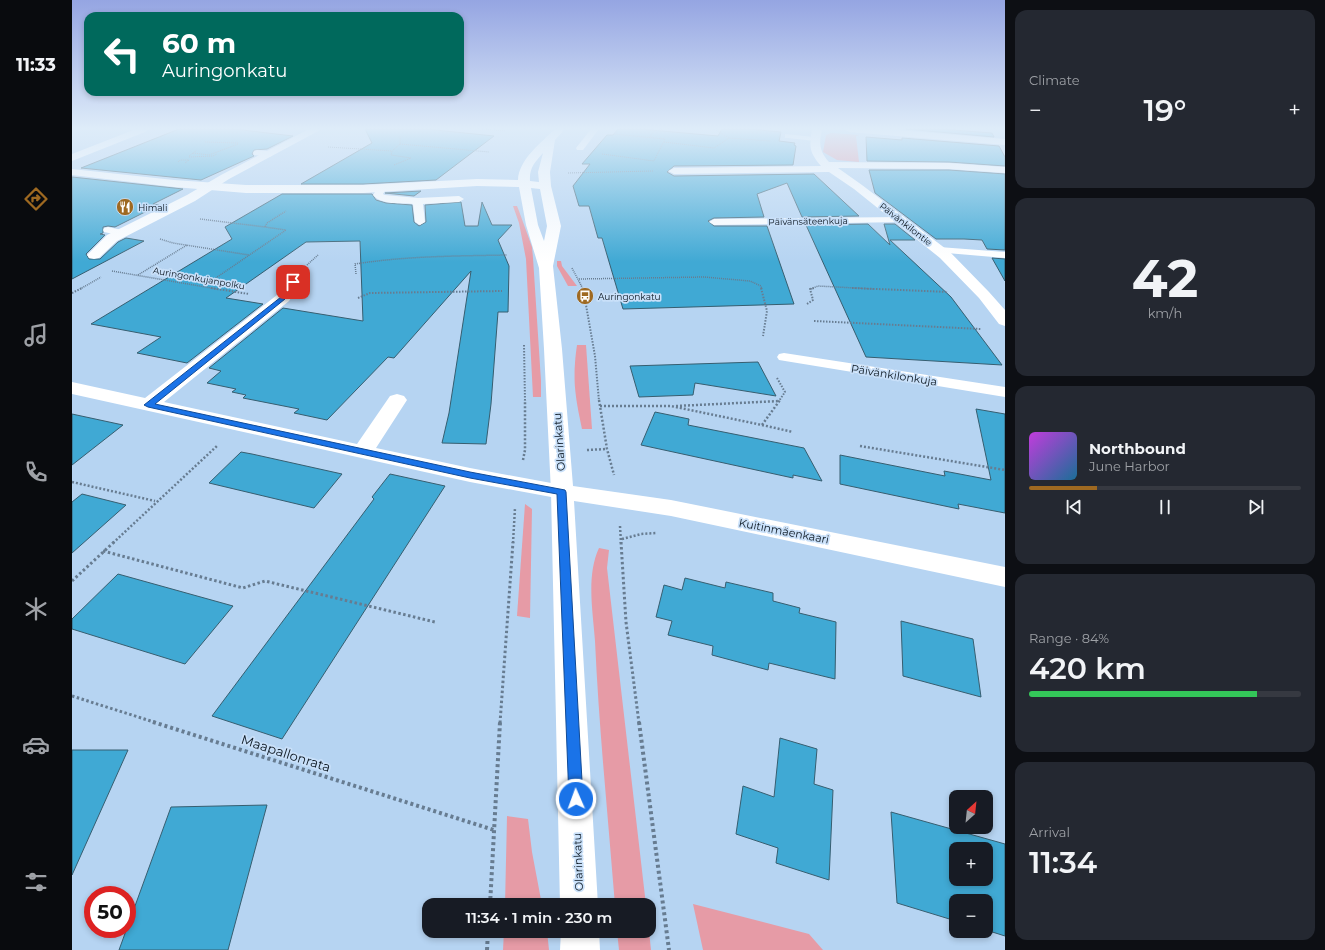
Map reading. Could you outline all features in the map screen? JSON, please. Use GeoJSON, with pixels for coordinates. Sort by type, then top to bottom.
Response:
{"type":"FeatureCollection","features":[{"type":"Feature","properties":{"kind":"street"},"geometry":{"type":"LineString","coordinates":[[84,173],[209,187],[276,189],[400,188],[440,191],[545,186]]}},
{"type":"Feature","properties":{"kind":"street"},"geometry":{"type":"LineString","coordinates":[[94,255],[112,238],[191,198],[234,173]]}},
{"type":"Feature","properties":{"kind":"street","name":"Olarinkatu"},"geometry":{"type":"LineString","coordinates":[[524,173],[524,186],[532,225],[558,267]]}},
{"type":"Feature","properties":{"kind":"street","name":"Olarinkatu"},"geometry":{"type":"LineString","coordinates":[[544,173],[545,186],[554,226],[558,267],[553,349],[562,492],[579,898]]}},
{"type":"Feature","properties":{"kind":"street","name":"Päivänkilontie"},"geometry":{"type":"LineString","coordinates":[[838,173],[939,250],[984,295],[1005,321]]}},
{"type":"Feature","properties":{"kind":"street"},"geometry":{"type":"LineString","coordinates":[[148,405],[283,298],[293,282]]}},
{"type":"Feature","properties":{"kind":"street"},"geometry":{"type":"LineString","coordinates":[[72,388],[363,451],[562,492]]}},
{"type":"Feature","properties":{"kind":"street"},"geometry":{"type":"LineString","coordinates":[[363,451],[397,400]]}},
{"type":"Feature","properties":{"kind":"street","name":"Kuitinmäenkaari"},"geometry":{"type":"LineString","coordinates":[[562,492],[686,511],[1005,577]]}},
{"type":"Feature","properties":{"kind":"street"},"geometry":{"type":"LineString","coordinates":[[580,938],[580,950]]}},
{"type":"Feature","properties":{"kind":"lane"},"geometry":{"type":"LineString","coordinates":[[380,189],[378,194],[383,198],[418,201],[459,199]]}},
{"type":"Feature","properties":{"kind":"lane"},"geometry":{"type":"LineString","coordinates":[[418,201],[420,222]]}},
{"type":"Feature","properties":{"kind":"lane","name":"Päivänsäteenkuja"},"geometry":{"type":"LineString","coordinates":[[714,222],[901,220]]}},
{"type":"Feature","properties":{"kind":"lane"},"geometry":{"type":"LineString","coordinates":[[108,230],[122,233]]}},
{"type":"Feature","properties":{"kind":"lane"},"geometry":{"type":"LineString","coordinates":[[939,250],[1005,255]]}},
{"type":"Feature","properties":{"kind":"lane","name":"Päivänkilonkuja"},"geometry":{"type":"LineString","coordinates":[[784,357],[1005,392]]}},
{"type":"Feature","properties":{"kind":"path"},"geometry":{"type":"LineString","coordinates":[[265,227],[267,223],[287,211]]}},
{"type":"Feature","properties":{"kind":"path"},"geometry":{"type":"LineString","coordinates":[[198,218],[286,230],[203,286]]}},
{"type":"Feature","properties":{"kind":"path"},"geometry":{"type":"LineString","coordinates":[[158,238],[187,245],[250,255]]}},
{"type":"Feature","properties":{"kind":"path"},"geometry":{"type":"LineString","coordinates":[[137,275],[187,245]]}},
{"type":"Feature","properties":{"kind":"path"},"geometry":{"type":"LineString","coordinates":[[309,262],[318,255]]}},
{"type":"Feature","properties":{"kind":"path"},"geometry":{"type":"LineString","coordinates":[[356,274],[355,264],[368,262],[423,257],[507,255]]}},
{"type":"Feature","properties":{"kind":"path"},"geometry":{"type":"LineString","coordinates":[[558,267],[579,279],[696,277],[752,281],[761,286],[767,311],[763,336]]}},
{"type":"Feature","properties":{"kind":"path","name":"Auringonkujanpolku"},"geometry":{"type":"LineString","coordinates":[[72,293],[112,271],[283,298]]}},
{"type":"Feature","properties":{"kind":"path"},"geometry":{"type":"LineString","coordinates":[[579,279],[583,287],[595,356],[600,406],[607,449],[614,471],[622,539],[626,622],[669,950]]}},
{"type":"Feature","properties":{"kind":"path"},"geometry":{"type":"LineString","coordinates":[[807,304],[813,300],[810,289],[818,286],[949,293]]}},
{"type":"Feature","properties":{"kind":"path"},"geometry":{"type":"LineString","coordinates":[[358,298],[370,293],[502,291]]}},
{"type":"Feature","properties":{"kind":"path"},"geometry":{"type":"LineString","coordinates":[[814,321],[984,329]]}},
{"type":"Feature","properties":{"kind":"path"},"geometry":{"type":"LineString","coordinates":[[490,898],[495,791],[517,483],[525,450],[524,340]]}},
{"type":"Feature","properties":{"kind":"path"},"geometry":{"type":"LineString","coordinates":[[762,425],[785,392],[775,375]]}},
{"type":"Feature","properties":{"kind":"path"},"geometry":{"type":"LineString","coordinates":[[600,406],[671,406],[780,401]]}},
{"type":"Feature","properties":{"kind":"path"},"geometry":{"type":"LineString","coordinates":[[671,406],[794,432]]}},
{"type":"Feature","properties":{"kind":"path"},"geometry":{"type":"LineString","coordinates":[[72,581],[240,424]]}},
{"type":"Feature","properties":{"kind":"path"},"geometry":{"type":"LineString","coordinates":[[860,446],[1005,470]]}},
{"type":"Feature","properties":{"kind":"path"},"geometry":{"type":"LineString","coordinates":[[72,482],[155,502]]}},
{"type":"Feature","properties":{"kind":"path"},"geometry":{"type":"LineString","coordinates":[[103,551],[243,588],[265,581],[435,622]]}},
{"type":"Feature","properties":{"kind":"path","name":"Maapallonrata"},"geometry":{"type":"LineString","coordinates":[[72,696],[494,830]]}},
{"type":"Feature","properties":{"kind":"path"},"geometry":{"type":"LineString","coordinates":[[487,950],[488,938]]}},
{"type":"Feature","properties":{"kind":"shaded area"},"geometry":{"type":"Polygon","coordinates":[[[513,206],[517,206],[532,247],[541,397],[533,397],[526,259],[519,223],[513,206]]]}},
{"type":"Feature","properties":{"kind":"shaded area"},"geometry":{"type":"Polygon","coordinates":[[[557,261],[561,261],[562,266],[577,286],[568,286],[557,266],[557,261]]]}},
{"type":"Feature","properties":{"kind":"shaded area"},"geometry":{"type":"Polygon","coordinates":[[[577,345],[586,345],[592,429],[582,429],[578,407],[575,387],[575,357],[577,345]]]}},
{"type":"Feature","properties":{"kind":"shaded area"},"geometry":{"type":"Polygon","coordinates":[[[525,504],[532,509],[530,618],[517,616],[525,504]]]}},
{"type":"Feature","properties":{"kind":"shaded area"},"geometry":{"type":"Polygon","coordinates":[[[599,548],[609,550],[607,568],[645,898],[614,898],[601,740],[591,594],[591,582],[595,559],[599,548]]]}},
{"type":"Feature","properties":{"kind":"shaded area"},"geometry":{"type":"Polygon","coordinates":[[[507,816],[528,819],[532,852],[541,898],[505,898],[507,816]]]}},
{"type":"Feature","properties":{"kind":"shaded area"},"geometry":{"type":"Polygon","coordinates":[[[693,904],[809,934],[823,950],[703,950],[693,904]]]}},
{"type":"Feature","properties":{"kind":"shaded area"},"geometry":{"type":"Polygon","coordinates":[[[504,938],[548,938],[549,950],[503,950],[504,938]]]}},
{"type":"Feature","properties":{"kind":"shaded area"},"geometry":{"type":"Polygon","coordinates":[[[618,938],[650,938],[651,950],[619,950],[618,938]]]}},
{"type":"Feature","properties":{"kind":"building"},"geometry":{"type":"Polygon","coordinates":[[[134,173],[216,173],[201,180],[134,173]]]}},
{"type":"Feature","properties":{"kind":"building"},"geometry":{"type":"Polygon","coordinates":[[[319,173],[445,173],[436,180],[363,184],[301,184],[319,173]]]}},
{"type":"Feature","properties":{"kind":"building"},"geometry":{"type":"Polygon","coordinates":[[[583,173],[669,173],[674,176],[814,174],[859,216],[802,217],[787,183],[757,194],[764,217],[714,218],[708,221],[714,226],[767,226],[794,304],[623,309],[602,238],[598,238],[589,206],[579,206],[573,186],[583,173]]]}},
{"type":"Feature","properties":{"kind":"building"},"geometry":{"type":"Polygon","coordinates":[[[870,173],[1005,174],[1005,250],[987,249],[982,240],[936,239],[875,193],[870,173]]]}},
{"type":"Feature","properties":{"kind":"building"},"geometry":{"type":"Polygon","coordinates":[[[72,177],[183,189],[153,204],[159,205],[115,227],[103,227],[103,233],[100,234],[105,235],[86,254],[89,259],[100,259],[118,242],[126,238],[144,241],[72,279],[72,177]]]}},
{"type":"Feature","properties":{"kind":"building"},"geometry":{"type":"Polygon","coordinates":[[[421,191],[414,196],[385,193],[421,191]]]}},
{"type":"Feature","properties":{"kind":"building"},"geometry":{"type":"Polygon","coordinates":[[[282,194],[372,194],[376,200],[386,203],[412,205],[414,222],[419,226],[426,222],[425,205],[461,202],[465,226],[478,226],[482,202],[492,225],[512,225],[498,240],[509,266],[508,312],[498,312],[491,404],[486,444],[442,443],[449,413],[471,271],[394,358],[388,357],[327,420],[294,413],[299,409],[243,398],[246,395],[232,392],[236,389],[207,383],[221,371],[209,368],[283,308],[363,321],[360,241],[306,242],[226,298],[263,304],[187,363],[137,353],[161,337],[91,324],[232,239],[225,227],[282,194]]]}},
{"type":"Feature","properties":{"kind":"building"},"geometry":{"type":"Polygon","coordinates":[[[868,224],[890,245],[884,224],[895,224],[915,240],[890,240],[951,297],[1002,365],[866,357],[806,225],[868,224]]]}},
{"type":"Feature","properties":{"kind":"building"},"geometry":{"type":"Polygon","coordinates":[[[992,258],[1005,259],[1005,281],[992,258]]]}},
{"type":"Feature","properties":{"kind":"building"},"geometry":{"type":"Polygon","coordinates":[[[758,362],[776,396],[695,383],[693,395],[639,397],[630,366],[758,362]]]}},
{"type":"Feature","properties":{"kind":"building"},"geometry":{"type":"Polygon","coordinates":[[[976,409],[1005,414],[1005,513],[958,504],[959,509],[840,484],[840,455],[945,476],[944,471],[991,480],[976,409]]]}},
{"type":"Feature","properties":{"kind":"building"},"geometry":{"type":"Polygon","coordinates":[[[655,412],[689,419],[688,425],[804,448],[822,481],[793,475],[793,478],[641,445],[655,412]]]}},
{"type":"Feature","properties":{"kind":"building"},"geometry":{"type":"Polygon","coordinates":[[[72,414],[123,425],[72,465],[72,414]]]}},
{"type":"Feature","properties":{"kind":"building"},"geometry":{"type":"Polygon","coordinates":[[[241,452],[342,474],[314,508],[209,483],[241,452]]]}},
{"type":"Feature","properties":{"kind":"building"},"geometry":{"type":"Polygon","coordinates":[[[390,474],[445,486],[282,739],[212,716],[374,499],[372,497],[390,474]]]}},
{"type":"Feature","properties":{"kind":"building"},"geometry":{"type":"Polygon","coordinates":[[[82,494],[126,505],[72,553],[72,502],[82,494]]]}},
{"type":"Feature","properties":{"kind":"building"},"geometry":{"type":"Polygon","coordinates":[[[118,574],[233,606],[185,664],[72,629],[72,619],[118,574]]]}},
{"type":"Feature","properties":{"kind":"building"},"geometry":{"type":"Polygon","coordinates":[[[685,578],[725,588],[726,582],[773,593],[773,601],[800,608],[799,613],[836,622],[835,679],[769,663],[768,670],[712,655],[713,646],[668,635],[672,621],[656,617],[664,585],[682,590],[685,578]]]}},
{"type":"Feature","properties":{"kind":"building"},"geometry":{"type":"Polygon","coordinates":[[[901,621],[973,639],[981,697],[903,676],[901,621]]]}},
{"type":"Feature","properties":{"kind":"building"},"geometry":{"type":"Polygon","coordinates":[[[780,738],[817,749],[814,784],[833,790],[829,880],[776,863],[778,848],[736,834],[743,786],[774,797],[780,738]]]}},
{"type":"Feature","properties":{"kind":"building"},"geometry":{"type":"Polygon","coordinates":[[[72,750],[128,750],[72,875],[72,750]]]}},
{"type":"Feature","properties":{"kind":"building"},"geometry":{"type":"Polygon","coordinates":[[[267,805],[228,950],[119,950],[123,938],[136,938],[136,903],[171,807],[267,805]]]}},
{"type":"Feature","properties":{"kind":"building"},"geometry":{"type":"Polygon","coordinates":[[[891,812],[949,828],[949,834],[969,834],[1005,844],[1005,936],[993,932],[993,894],[949,894],[949,919],[897,903],[891,812]]]}},
{"type":"Feature","properties":{"kind":"place","name":"Himali"},"geometry":{"type":"Point","coordinates":[125,207]}},
{"type":"Feature","properties":{"kind":"place","name":"Auringonkatu"},"geometry":{"type":"Point","coordinates":[585,296]}},
{"type":"Feature","properties":{"kind":"route"},"geometry":{"type":"LineString","coordinates":[[293,282],[283,298],[148,405],[470,475],[562,492],[576,799]]}}]}
